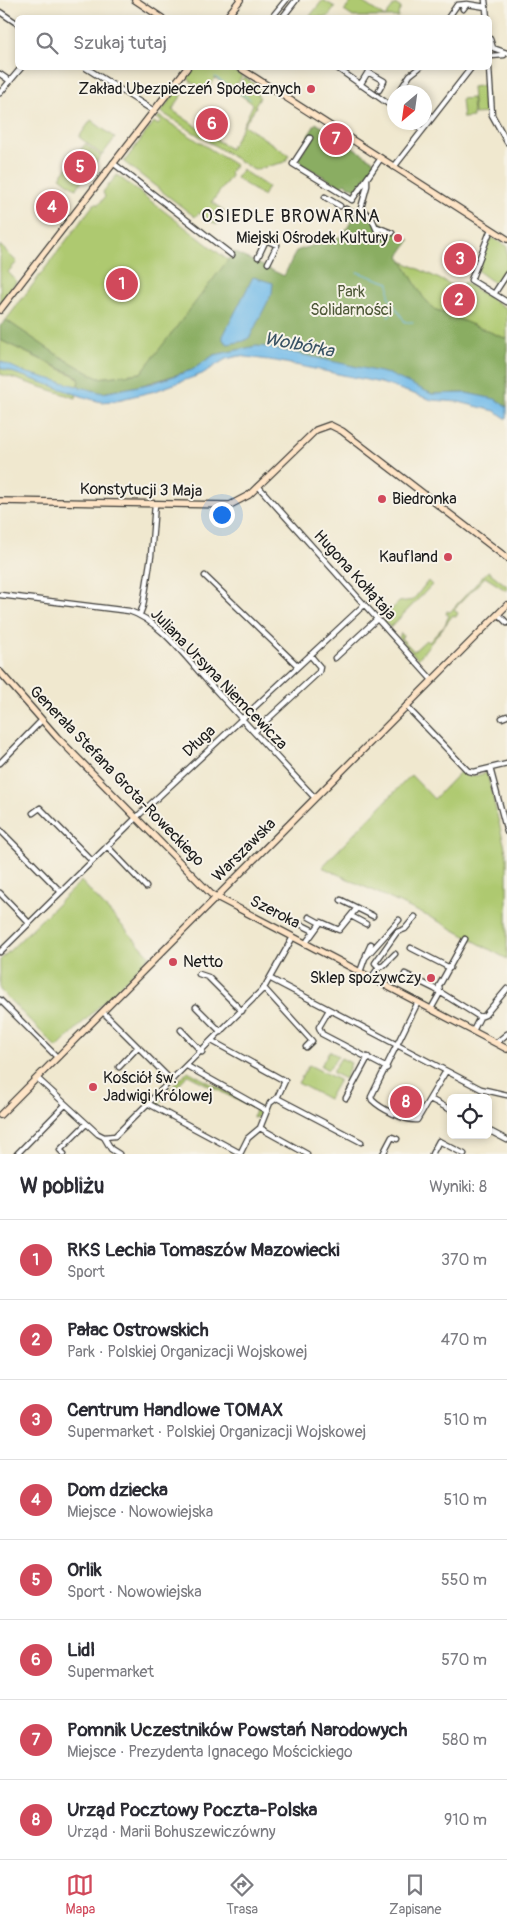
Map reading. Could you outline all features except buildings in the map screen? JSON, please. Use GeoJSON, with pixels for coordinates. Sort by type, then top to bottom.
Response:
{"type":"FeatureCollection","features":[{"type":"Feature","properties":{"kind":"street"},"geometry":{"type":"LineString","coordinates":[[135,0],[158,15]]}},
{"type":"Feature","properties":{"kind":"street"},"geometry":{"type":"LineString","coordinates":[[228,15],[240,0]]}},
{"type":"Feature","properties":{"kind":"street"},"geometry":{"type":"LineString","coordinates":[[274,15],[286,0]]}},
{"type":"Feature","properties":{"kind":"street"},"geometry":{"type":"LineString","coordinates":[[284,15],[296,0]]}},
{"type":"Feature","properties":{"kind":"street"},"geometry":{"type":"LineString","coordinates":[[485,0],[487,15]]}},
{"type":"Feature","properties":{"kind":"street"},"geometry":{"type":"LineString","coordinates":[[450,15],[457,5],[466,4],[486,7]]}},
{"type":"Feature","properties":{"kind":"street"},"geometry":{"type":"LineString","coordinates":[[463,9],[466,4]]}},
{"type":"Feature","properties":{"kind":"street"},"geometry":{"type":"LineString","coordinates":[[0,12],[15,22]]}},
{"type":"Feature","properties":{"kind":"street"},"geometry":{"type":"LineString","coordinates":[[492,47],[507,54]]}},
{"type":"Feature","properties":{"kind":"street"},"geometry":{"type":"LineString","coordinates":[[492,56],[507,54]]}},
{"type":"Feature","properties":{"kind":"street"},"geometry":{"type":"LineString","coordinates":[[0,94],[19,70]]}},
{"type":"Feature","properties":{"kind":"street"},"geometry":{"type":"LineString","coordinates":[[89,70],[154,111]]}},
{"type":"Feature","properties":{"kind":"street"},"geometry":{"type":"LineString","coordinates":[[0,310],[185,70]]}},
{"type":"Feature","properties":{"kind":"street"},"geometry":{"type":"LineString","coordinates":[[243,70],[507,239]]}},
{"type":"Feature","properties":{"kind":"street"},"geometry":{"type":"LineString","coordinates":[[340,70],[387,102]]}},
{"type":"Feature","properties":{"kind":"street"},"geometry":{"type":"LineString","coordinates":[[404,85],[416,70]]}},
{"type":"Feature","properties":{"kind":"street"},"geometry":{"type":"LineString","coordinates":[[394,167],[469,70]]}},
{"type":"Feature","properties":{"kind":"street"},"geometry":{"type":"LineString","coordinates":[[489,70],[492,115],[507,142]]}},
{"type":"Feature","properties":{"kind":"street"},"geometry":{"type":"LineString","coordinates":[[360,85],[368,72],[384,81],[379,90]]}},
{"type":"Feature","properties":{"kind":"street"},"geometry":{"type":"LineString","coordinates":[[0,74],[10,81]]}},
{"type":"Feature","properties":{"kind":"street"},"geometry":{"type":"LineString","coordinates":[[310,138],[293,164],[352,200],[381,158]]}},
{"type":"Feature","properties":{"kind":"street"},"geometry":{"type":"LineString","coordinates":[[113,164],[232,255]]}},
{"type":"Feature","properties":{"kind":"street"},"geometry":{"type":"LineString","coordinates":[[366,179],[367,186],[361,208],[377,227],[380,237]]}},
{"type":"Feature","properties":{"kind":"street"},"geometry":{"type":"LineString","coordinates":[[325,197],[340,206]]}},
{"type":"Feature","properties":{"kind":"street"},"geometry":{"type":"LineString","coordinates":[[346,209],[351,212]]}},
{"type":"Feature","properties":{"kind":"street"},"geometry":{"type":"LineString","coordinates":[[377,227],[392,233]]}},
{"type":"Feature","properties":{"kind":"street"},"geometry":{"type":"LineString","coordinates":[[491,229],[471,280],[507,302]]}},
{"type":"Feature","properties":{"kind":"street"},"geometry":{"type":"LineString","coordinates":[[258,258],[266,240],[276,245],[268,263]]}},
{"type":"Feature","properties":{"kind":"street"},"geometry":{"type":"LineString","coordinates":[[494,294],[507,274]]}},
{"type":"Feature","properties":{"kind":"street","name":"Konstytucji 3 Maja"},"geometry":{"type":"LineString","coordinates":[[0,501],[230,505],[244,499],[316,430],[324,426],[336,427],[507,558]]}},
{"type":"Feature","properties":{"kind":"street","name":"Hugona Kołłątaja"},"geometry":{"type":"LineString","coordinates":[[258,486],[432,680]]}},
{"type":"Feature","properties":{"kind":"street"},"geometry":{"type":"LineString","coordinates":[[140,614],[151,556],[154,504]]}},
{"type":"Feature","properties":{"kind":"street"},"geometry":{"type":"LineString","coordinates":[[205,576],[298,666]]}},
{"type":"Feature","properties":{"kind":"street","name":"Juliana Ursyna Niemcewicza"},"geometry":{"type":"LineString","coordinates":[[0,595],[129,610],[140,614],[151,622],[316,798]]}},
{"type":"Feature","properties":{"kind":"street","name":"Długa"},"geometry":{"type":"LineString","coordinates":[[0,952],[136,818],[364,605]]}},
{"type":"Feature","properties":{"kind":"street","name":"Warszawska"},"geometry":{"type":"LineString","coordinates":[[0,1114],[507,605]]}},
{"type":"Feature","properties":{"kind":"street"},"geometry":{"type":"LineString","coordinates":[[498,614],[507,623]]}},
{"type":"Feature","properties":{"kind":"street"},"geometry":{"type":"LineString","coordinates":[[335,658],[377,619]]}},
{"type":"Feature","properties":{"kind":"street"},"geometry":{"type":"LineString","coordinates":[[254,732],[319,672],[320,667],[310,655]]}},
{"type":"Feature","properties":{"kind":"street","name":"Generała Stefana Grota-Roweckiego"},"geometry":{"type":"LineString","coordinates":[[0,672],[42,720],[216,898]]}},
{"type":"Feature","properties":{"kind":"street"},"geometry":{"type":"LineString","coordinates":[[406,706],[468,771],[474,772],[507,764]]}},
{"type":"Feature","properties":{"kind":"street"},"geometry":{"type":"LineString","coordinates":[[502,718],[507,716]]}},
{"type":"Feature","properties":{"kind":"street"},"geometry":{"type":"LineString","coordinates":[[0,762],[42,720]]}},
{"type":"Feature","properties":{"kind":"street"},"geometry":{"type":"LineString","coordinates":[[490,768],[507,832]]}},
{"type":"Feature","properties":{"kind":"street"},"geometry":{"type":"LineString","coordinates":[[33,813],[40,808],[92,861]]}},
{"type":"Feature","properties":{"kind":"street"},"geometry":{"type":"LineString","coordinates":[[0,830],[61,892]]}},
{"type":"Feature","properties":{"kind":"street"},"geometry":{"type":"LineString","coordinates":[[107,846],[146,887]]}},
{"type":"Feature","properties":{"kind":"street","name":"Szeroka"},"geometry":{"type":"LineString","coordinates":[[228,886],[226,896],[232,905]]}},
{"type":"Feature","properties":{"kind":"street"},"geometry":{"type":"LineString","coordinates":[[0,893],[30,923]]}},
{"type":"Feature","properties":{"kind":"street","name":"Szeroka"},"geometry":{"type":"LineString","coordinates":[[216,898],[507,1049]]}},
{"type":"Feature","properties":{"kind":"street"},"geometry":{"type":"LineString","coordinates":[[341,900],[373,916]]}},
{"type":"Feature","properties":{"kind":"street","name":"Szeroka"},"geometry":{"type":"LineString","coordinates":[[309,917],[339,930],[357,908]]}},
{"type":"Feature","properties":{"kind":"street"},"geometry":{"type":"LineString","coordinates":[[351,916],[366,924]]}},
{"type":"Feature","properties":{"kind":"street"},"geometry":{"type":"LineString","coordinates":[[380,966],[375,962],[388,947],[389,941],[415,917]]}},
{"type":"Feature","properties":{"kind":"street"},"geometry":{"type":"LineString","coordinates":[[365,958],[399,920]]}},
{"type":"Feature","properties":{"kind":"street","name":"Szeroka"},"geometry":{"type":"LineString","coordinates":[[305,944],[320,923]]}},
{"type":"Feature","properties":{"kind":"street","name":"Szeroka"},"geometry":{"type":"LineString","coordinates":[[302,925],[314,931]]}},
{"type":"Feature","properties":{"kind":"street"},"geometry":{"type":"LineString","coordinates":[[111,1148],[115,1136],[202,1052],[264,988],[271,979],[293,937]]}},
{"type":"Feature","properties":{"kind":"street"},"geometry":{"type":"LineString","coordinates":[[431,1009],[440,993],[439,986],[465,939]]}},
{"type":"Feature","properties":{"kind":"street"},"geometry":{"type":"LineString","coordinates":[[360,972],[371,944]]}},
{"type":"Feature","properties":{"kind":"street"},"geometry":{"type":"LineString","coordinates":[[411,948],[450,968]]}},
{"type":"Feature","properties":{"kind":"street"},"geometry":{"type":"LineString","coordinates":[[371,978],[380,966],[383,966],[394,954]]}},
{"type":"Feature","properties":{"kind":"street"},"geometry":{"type":"LineString","coordinates":[[199,974],[208,977],[242,1011]]}},
{"type":"Feature","properties":{"kind":"street"},"geometry":{"type":"LineString","coordinates":[[405,974],[435,989],[480,1017]]}},
{"type":"Feature","properties":{"kind":"street"},"geometry":{"type":"LineString","coordinates":[[271,979],[481,1089],[507,1095]]}},
{"type":"Feature","properties":{"kind":"street"},"geometry":{"type":"LineString","coordinates":[[264,988],[312,1041],[306,1048]]}},
{"type":"Feature","properties":{"kind":"street"},"geometry":{"type":"LineString","coordinates":[[473,1031],[480,1017],[485,1015],[507,989]]}},
{"type":"Feature","properties":{"kind":"street"},"geometry":{"type":"LineString","coordinates":[[0,1000],[57,1057]]}},
{"type":"Feature","properties":{"kind":"street"},"geometry":{"type":"LineString","coordinates":[[418,1002],[397,1043],[398,1047],[371,1097],[374,1103],[413,1120],[420,1118],[446,1071]]}},
{"type":"Feature","properties":{"kind":"street"},"geometry":{"type":"LineString","coordinates":[[196,1007],[221,1032]]}},
{"type":"Feature","properties":{"kind":"street"},"geometry":{"type":"LineString","coordinates":[[329,1010],[320,1027],[321,1032],[387,1068]]}},
{"type":"Feature","properties":{"kind":"street"},"geometry":{"type":"LineString","coordinates":[[103,1012],[172,1081]]}},
{"type":"Feature","properties":{"kind":"street"},"geometry":{"type":"LineString","coordinates":[[181,1030],[202,1052]]}},
{"type":"Feature","properties":{"kind":"street"},"geometry":{"type":"LineString","coordinates":[[496,1043],[507,1034]]}},
{"type":"Feature","properties":{"kind":"street"},"geometry":{"type":"LineString","coordinates":[[149,1104],[240,1154],[248,1138],[260,1128],[270,1103],[277,1098],[285,1081],[212,1041]]}},
{"type":"Feature","properties":{"kind":"street"},"geometry":{"type":"LineString","coordinates":[[119,1067],[138,1048]]}},
{"type":"Feature","properties":{"kind":"street"},"geometry":{"type":"LineString","coordinates":[[346,1098],[368,1057]]}},
{"type":"Feature","properties":{"kind":"street"},"geometry":{"type":"LineString","coordinates":[[187,1066],[267,1111]]}},
{"type":"Feature","properties":{"kind":"street"},"geometry":{"type":"LineString","coordinates":[[36,1078],[86,1124],[104,1137],[111,1148],[120,1154]]}},
{"type":"Feature","properties":{"kind":"street"},"geometry":{"type":"LineString","coordinates":[[277,1098],[361,1142]]}},
{"type":"Feature","properties":{"kind":"street"},"geometry":{"type":"LineString","coordinates":[[430,1099],[447,1108]]}},
{"type":"Feature","properties":{"kind":"street"},"geometry":{"type":"LineString","coordinates":[[17,1154],[65,1105]]}},
{"type":"Feature","properties":{"kind":"street"},"geometry":{"type":"LineString","coordinates":[[64,1154],[60,1150],[86,1124]]}},
{"type":"Feature","properties":{"kind":"street"},"geometry":{"type":"LineString","coordinates":[[260,1128],[307,1154]]}},
{"type":"Feature","properties":{"kind":"street"},"geometry":{"type":"LineString","coordinates":[[492,1132],[507,1140]]}},
{"type":"Feature","properties":{"kind":"street"},"geometry":{"type":"LineString","coordinates":[[104,1137],[115,1136]]}},
{"type":"Feature","properties":{"kind":"street"},"geometry":{"type":"LineString","coordinates":[[383,1154],[392,1137],[397,1139]]}},
{"type":"Feature","properties":{"kind":"street"},"geometry":{"type":"LineString","coordinates":[[432,1154],[439,1141],[464,1154]]}},
{"type":"Feature","properties":{"kind":"green space"},"geometry":{"type":"Polygon","coordinates":[[[323,0],[335,7],[329,15],[311,15],[323,0]]]}},
{"type":"Feature","properties":{"kind":"green space"},"geometry":{"type":"Polygon","coordinates":[[[353,0],[359,0],[382,15],[350,15],[344,11],[353,0]]]}},
{"type":"Feature","properties":{"kind":"green space"},"geometry":{"type":"Polygon","coordinates":[[[395,4],[401,8],[398,14],[387,15],[395,4]]]}},
{"type":"Feature","properties":{"kind":"green space"},"geometry":{"type":"Polygon","coordinates":[[[194,70],[232,70],[242,76],[233,90],[215,78],[206,92],[190,81],[188,77],[194,70]]]}},
{"type":"Feature","properties":{"kind":"green space"},"geometry":{"type":"Polygon","coordinates":[[[244,77],[261,88],[257,95],[260,97],[255,105],[256,107],[244,125],[289,155],[285,162],[254,170],[161,112],[182,84],[184,92],[172,110],[230,149],[253,104],[235,91],[244,77]]]}},
{"type":"Feature","properties":{"kind":"green space"},"geometry":{"type":"Polygon","coordinates":[[[485,85],[488,113],[474,114],[472,87],[485,85]]]}},
{"type":"Feature","properties":{"kind":"green space"},"geometry":{"type":"Polygon","coordinates":[[[472,98],[473,117],[463,118],[461,99],[472,98]]]}},
{"type":"Feature","properties":{"kind":"green space"},"geometry":{"type":"Polygon","coordinates":[[[159,116],[235,165],[230,172],[231,176],[212,202],[226,213],[217,225],[199,213],[195,217],[124,162],[154,122],[158,125],[161,121],[157,118],[159,116]]]}},
{"type":"Feature","properties":{"kind":"green space"},"geometry":{"type":"Polygon","coordinates":[[[91,120],[115,138],[102,155],[79,137],[91,120]]]}},
{"type":"Feature","properties":{"kind":"green space"},"geometry":{"type":"Polygon","coordinates":[[[316,123],[374,161],[374,165],[357,190],[344,183],[342,187],[305,166],[303,168],[299,158],[311,138],[308,136],[316,123]]]}},
{"type":"Feature","properties":{"kind":"green space"},"geometry":{"type":"Polygon","coordinates":[[[85,144],[101,156],[76,189],[60,177],[85,144]]]}},
{"type":"Feature","properties":{"kind":"green space"},"geometry":{"type":"Polygon","coordinates":[[[242,170],[268,187],[263,196],[236,178],[242,170]]]}},
{"type":"Feature","properties":{"kind":"green space"},"geometry":{"type":"Polygon","coordinates":[[[117,175],[229,261],[141,373],[98,378],[56,354],[6,320],[94,204],[99,204],[105,197],[103,192],[117,175]]]}},
{"type":"Feature","properties":{"kind":"green space","name":"Park Solidarności"},"geometry":{"type":"Polygon","coordinates":[[[364,207],[371,212],[376,220],[410,240],[399,256],[423,297],[434,309],[507,339],[507,407],[488,398],[466,393],[432,394],[279,350],[214,355],[192,370],[139,386],[102,393],[78,388],[79,377],[0,340],[0,326],[6,320],[56,354],[98,378],[141,373],[234,252],[284,276],[296,251],[342,236],[360,208],[364,207]]]}},
{"type":"Feature","properties":{"kind":"green space"},"geometry":{"type":"Polygon","coordinates":[[[491,237],[507,246],[507,270],[497,285],[478,271],[491,237]]]}},
{"type":"Feature","properties":{"kind":"green space"},"geometry":{"type":"Polygon","coordinates":[[[0,245],[17,262],[8,272],[17,281],[0,303],[0,245]]]}},
{"type":"Feature","properties":{"kind":"green space"},"geometry":{"type":"Polygon","coordinates":[[[402,261],[460,289],[464,282],[507,309],[507,339],[434,309],[423,297],[402,261]]]}},
{"type":"Feature","properties":{"kind":"green space"},"geometry":{"type":"Polygon","coordinates":[[[0,340],[79,378],[76,398],[0,374],[0,340]]]}},
{"type":"Feature","properties":{"kind":"green space"},"geometry":{"type":"Polygon","coordinates":[[[488,571],[507,586],[507,591],[485,577],[457,606],[454,610],[458,613],[456,617],[453,615],[418,659],[399,638],[401,633],[403,636],[401,638],[414,651],[426,640],[429,642],[445,625],[449,615],[446,614],[447,611],[450,612],[488,571]]]}},
{"type":"Feature","properties":{"kind":"green space"},"geometry":{"type":"Polygon","coordinates":[[[428,581],[432,585],[390,628],[384,621],[385,616],[399,602],[413,600],[428,581]]]}},
{"type":"Feature","properties":{"kind":"green space"},"geometry":{"type":"Polygon","coordinates":[[[461,771],[469,777],[487,773],[507,856],[507,959],[436,920],[322,867],[411,775],[434,799],[461,771]]]}},
{"type":"Feature","properties":{"kind":"green space"},"geometry":{"type":"Polygon","coordinates":[[[81,881],[150,956],[57,1048],[0,990],[0,960],[81,881]]]}},
{"type":"Feature","properties":{"kind":"green space"},"geometry":{"type":"Polygon","coordinates":[[[329,1051],[338,1056],[328,1070],[321,1066],[329,1051]]]}},
{"type":"Feature","properties":{"kind":"green space"},"geometry":{"type":"Polygon","coordinates":[[[341,1058],[351,1063],[345,1079],[333,1073],[341,1058]]]}},
{"type":"Feature","properties":{"kind":"green space"},"geometry":{"type":"Polygon","coordinates":[[[309,1065],[339,1080],[328,1099],[298,1083],[309,1065]]]}},
{"type":"Feature","properties":{"kind":"green space"},"geometry":{"type":"Polygon","coordinates":[[[188,1071],[256,1108],[258,1107],[262,1112],[258,1117],[253,1118],[255,1109],[188,1075],[159,1104],[167,1111],[157,1106],[157,1102],[188,1071]]]}},
{"type":"Feature","properties":{"kind":"water"},"geometry":{"type":"Polygon","coordinates":[[[253,277],[273,283],[272,293],[250,337],[244,341],[228,344],[223,340],[223,336],[253,277]]]}},
{"type":"Feature","properties":{"kind":"water"},"geometry":{"type":"Polygon","coordinates":[[[256,346],[389,374],[432,394],[466,393],[495,399],[507,407],[507,419],[495,411],[459,402],[432,400],[381,383],[276,361],[239,356],[226,359],[202,374],[155,391],[101,402],[0,368],[0,361],[24,372],[103,393],[153,383],[192,370],[214,355],[256,346]]]}},
{"type":"Feature","properties":{"kind":"waterway"},"geometry":{"type":"LineString","coordinates":[[215,77],[232,88]]}},
{"type":"Feature","properties":{"kind":"waterway"},"geometry":{"type":"LineString","coordinates":[[236,91],[250,99]]}},
{"type":"Feature","properties":{"kind":"waterway"},"geometry":{"type":"LineString","coordinates":[[357,272],[389,283],[389,297],[405,322],[413,322]]}},
{"type":"Feature","properties":{"kind":"waterway"},"geometry":{"type":"LineString","coordinates":[[388,317],[392,312]]}},
{"type":"Feature","properties":{"kind":"place","name":"Zakład Ubezpieczeń Społecznych"},"geometry":{"type":"Point","coordinates":[311,89]}},
{"type":"Feature","properties":{"kind":"place","name":"Lidl"},"geometry":{"type":"Point","coordinates":[212,124]}},
{"type":"Feature","properties":{"kind":"place","name":"Pomnik Uczestników Powstań Narodowych"},"geometry":{"type":"Point","coordinates":[336,139]}},
{"type":"Feature","properties":{"kind":"place","name":"Orlik"},"geometry":{"type":"Point","coordinates":[80,167]}},
{"type":"Feature","properties":{"kind":"place","name":"Dom dziecka"},"geometry":{"type":"Point","coordinates":[52,207]}},
{"type":"Feature","properties":{"kind":"place","name":"Miejski Ośrodek Kultury"},"geometry":{"type":"Point","coordinates":[398,238]}},
{"type":"Feature","properties":{"kind":"place","name":"Centrum Handlowe TOMAX"},"geometry":{"type":"Point","coordinates":[460,259]}},
{"type":"Feature","properties":{"kind":"place","name":"RKS Lechia Tomaszów Mazowiecki"},"geometry":{"type":"Point","coordinates":[122,284]}},
{"type":"Feature","properties":{"kind":"place","name":"Pałac Ostrowskich"},"geometry":{"type":"Point","coordinates":[459,300]}},
{"type":"Feature","properties":{"kind":"place","name":"Biedronka"},"geometry":{"type":"Point","coordinates":[382,499]}},
{"type":"Feature","properties":{"kind":"place","name":"Kaufland"},"geometry":{"type":"Point","coordinates":[448,557]}},
{"type":"Feature","properties":{"kind":"place","name":"Netto"},"geometry":{"type":"Point","coordinates":[173,962]}},
{"type":"Feature","properties":{"kind":"place","name":"Sklep spożywczy"},"geometry":{"type":"Point","coordinates":[431,978]}},
{"type":"Feature","properties":{"kind":"place","name":"Kościół św. Jadwigi Królowej"},"geometry":{"type":"Point","coordinates":[93,1087]}},
{"type":"Feature","properties":{"kind":"place","name":"Urząd Pocztowy Poczta-Polska"},"geometry":{"type":"Point","coordinates":[406,1102]}},
{"type":"Feature","properties":{"kind":"district","name":"OSIEDLE BROWARNA"},"geometry":{"type":"Point","coordinates":[291,216]}},
{"type":"Feature","properties":{"kind":"water label","name":"Wolbórka"},"geometry":{"type":"Point","coordinates":[299,345]}}]}
